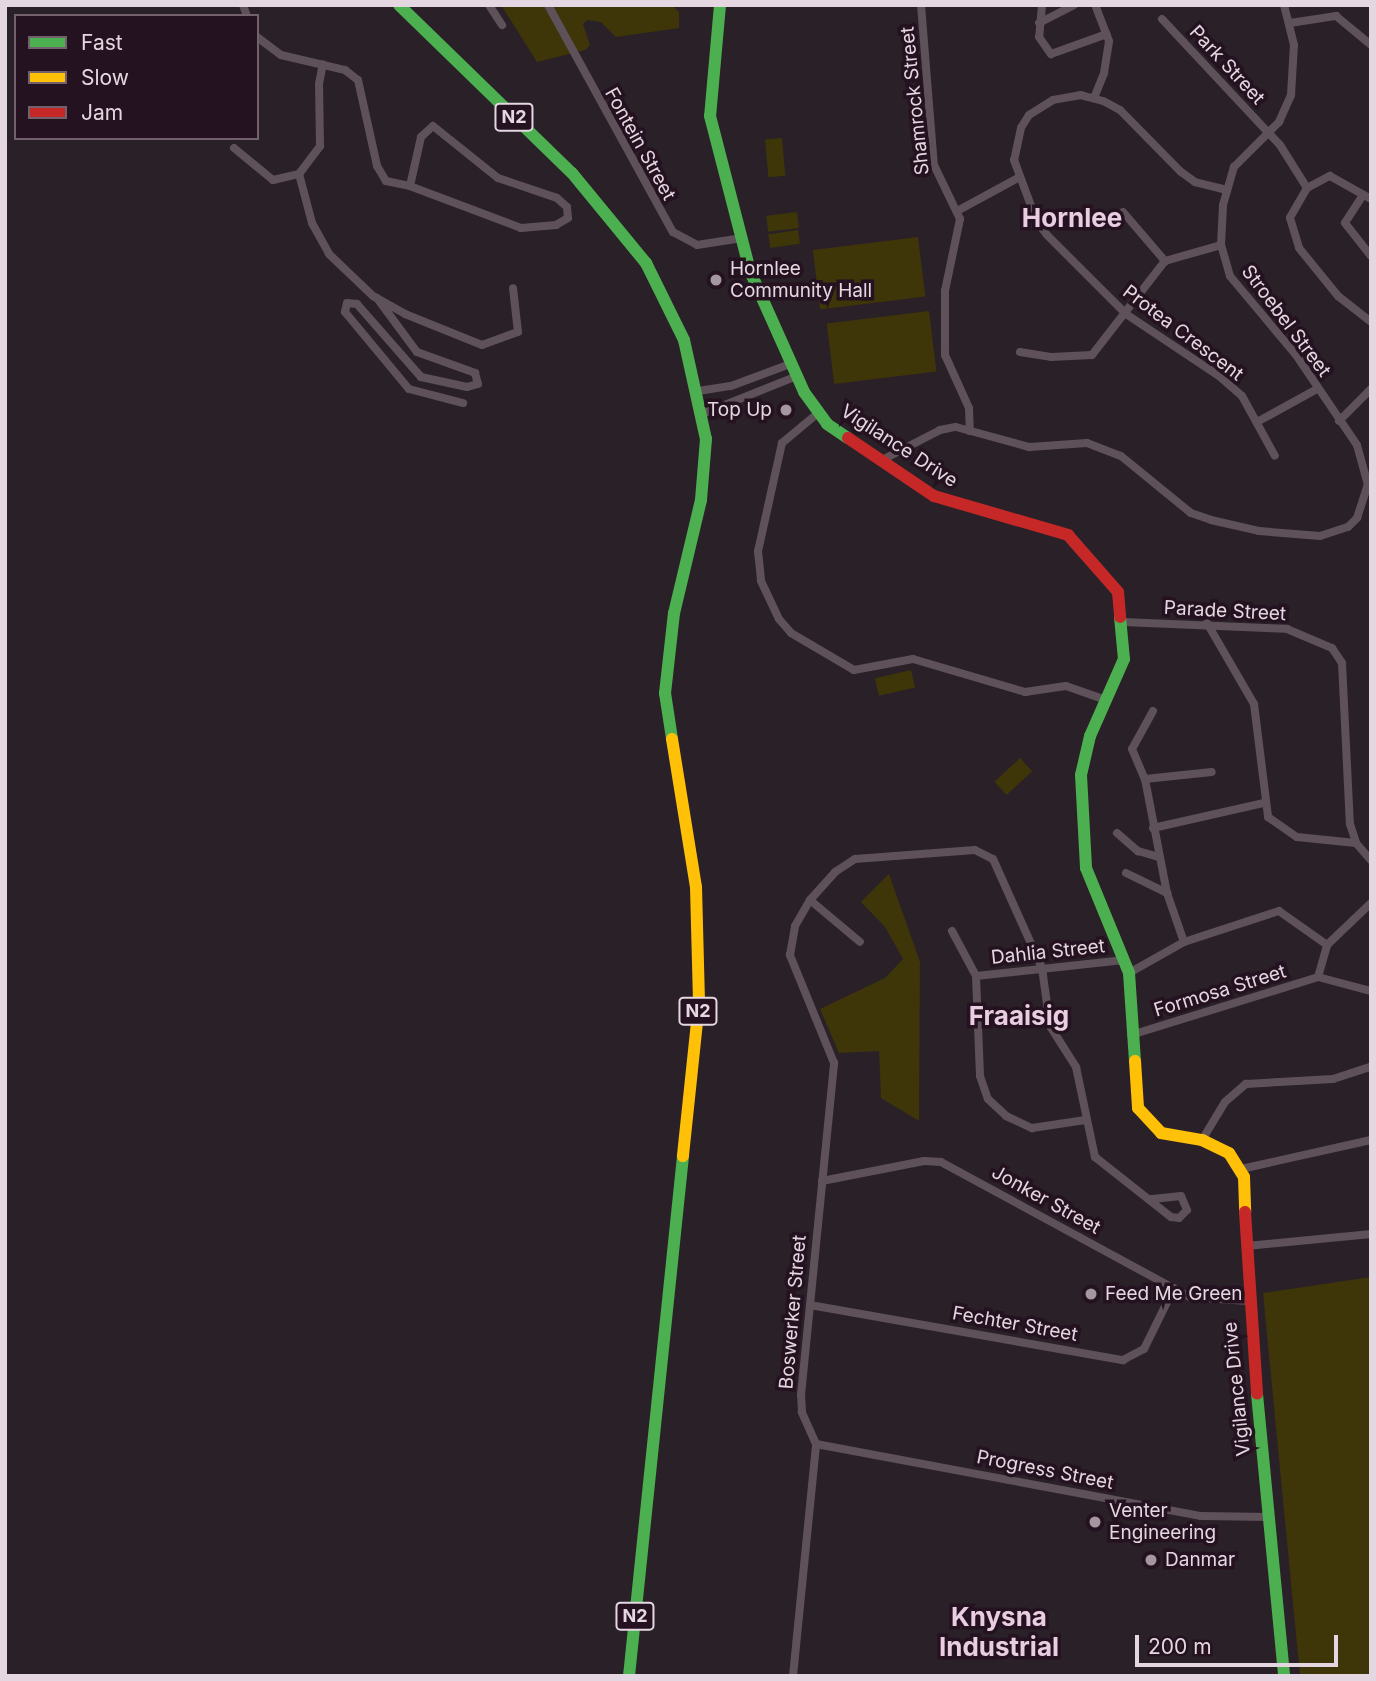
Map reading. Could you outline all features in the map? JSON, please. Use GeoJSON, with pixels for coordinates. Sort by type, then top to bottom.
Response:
{"type":"FeatureCollection","features":[{"type":"Feature","properties":{"kind":"main road","name":"N2"},"geometry":{"type":"LineString","coordinates":[[399,5],[572,173],[619,226],[660,286],[684,340],[698,391],[706,439],[703,489],[674,613],[665,693],[672,760],[696,887],[699,1003],[629,1676]]}},
{"type":"Feature","properties":{"kind":"main road","name":"Vigilance Drive"},"geometry":{"type":"LineString","coordinates":[[720,5],[711,129],[757,291],[790,363],[818,413],[839,433],[952,504],[1068,535],[1112,581],[1123,622],[1124,659],[1084,757],[1081,811],[1090,884],[1129,973],[1136,1095],[1144,1119],[1172,1137],[1202,1140],[1229,1153],[1241,1169],[1247,1191],[1248,1301],[1284,1676]]}},
{"type":"Feature","properties":{"kind":"street"},"geometry":{"type":"LineString","coordinates":[[489,5],[502,25]]}},
{"type":"Feature","properties":{"kind":"street","name":"Fontein Street"},"geometry":{"type":"LineString","coordinates":[[548,5],[673,232],[697,245],[742,238]]}},
{"type":"Feature","properties":{"kind":"street","name":"Shamrock Street"},"geometry":{"type":"LineString","coordinates":[[921,5],[934,165],[945,194],[959,210]]}},
{"type":"Feature","properties":{"kind":"street"},"geometry":{"type":"LineString","coordinates":[[1042,5],[1039,23],[1042,44],[1055,55],[1107,34]]}},
{"type":"Feature","properties":{"kind":"street"},"geometry":{"type":"LineString","coordinates":[[1039,23],[1074,5]]}},
{"type":"Feature","properties":{"kind":"street"},"geometry":{"type":"LineString","coordinates":[[1095,5],[1107,34],[1108,59],[1094,98],[1119,110],[1181,172],[1195,182],[1227,190]]}},
{"type":"Feature","properties":{"kind":"street","name":"Stroebel Street"},"geometry":{"type":"LineString","coordinates":[[882,460],[940,430],[970,431],[1029,447],[1102,446],[1121,456],[1198,517],[1259,531],[1320,536],[1348,527],[1365,502],[1368,485],[1363,461],[1296,355],[1230,276],[1221,245],[1227,190],[1241,156],[1270,131],[1286,110],[1294,79],[1290,23],[1284,5]]}},
{"type":"Feature","properties":{"kind":"street"},"geometry":{"type":"LineString","coordinates":[[1290,23],[1336,16],[1371,45]]}},
{"type":"Feature","properties":{"kind":"street","name":"Park Street"},"geometry":{"type":"LineString","coordinates":[[1162,19],[1270,131],[1307,188]]}},
{"type":"Feature","properties":{"kind":"street"},"geometry":{"type":"LineString","coordinates":[[259,38],[281,55],[345,70],[358,80],[381,178],[410,186],[521,228],[556,225],[568,218],[566,207],[557,198],[498,178],[433,126],[421,137],[410,186]]}},
{"type":"Feature","properties":{"kind":"street"},"geometry":{"type":"LineString","coordinates":[[234,148],[273,180],[299,174],[314,157],[323,134],[318,92],[323,64]]}},
{"type":"Feature","properties":{"kind":"street","name":"Protea Crescent"},"geometry":{"type":"LineString","coordinates":[[1094,98],[1081,95],[1053,100],[1029,115],[1021,128],[1014,160],[1018,178],[1047,235],[1126,314],[1219,376],[1242,396],[1275,456]]}},
{"type":"Feature","properties":{"kind":"street"},"geometry":{"type":"LineString","coordinates":[[299,174],[312,223],[329,254],[377,298],[416,352],[475,373],[478,384],[467,387],[421,377],[357,304],[350,301],[345,312],[409,389],[463,403]]}},
{"type":"Feature","properties":{"kind":"street"},"geometry":{"type":"LineString","coordinates":[[1371,256],[1345,222],[1367,197],[1330,176],[1307,188],[1290,218],[1299,248],[1338,296],[1371,322]]}},
{"type":"Feature","properties":{"kind":"street"},"geometry":{"type":"LineString","coordinates":[[970,431],[970,413],[945,355],[945,291],[959,210],[1018,178]]}},
{"type":"Feature","properties":{"kind":"street"},"geometry":{"type":"LineString","coordinates":[[1123,212],[1165,261]]}},
{"type":"Feature","properties":{"kind":"street"},"geometry":{"type":"LineString","coordinates":[[1020,352],[1051,357],[1092,355],[1165,261],[1221,245]]}},
{"type":"Feature","properties":{"kind":"street"},"geometry":{"type":"LineString","coordinates":[[377,298],[482,345],[518,332],[513,288]]}},
{"type":"Feature","properties":{"kind":"street"},"geometry":{"type":"LineString","coordinates":[[698,391],[731,386],[790,363]]}},
{"type":"Feature","properties":{"kind":"street"},"geometry":{"type":"LineString","coordinates":[[702,414],[797,376]]}},
{"type":"Feature","properties":{"kind":"street"},"geometry":{"type":"LineString","coordinates":[[1257,422],[1317,389]]}},
{"type":"Feature","properties":{"kind":"street"},"geometry":{"type":"LineString","coordinates":[[1339,421],[1371,389]]}},
{"type":"Feature","properties":{"kind":"street"},"geometry":{"type":"LineString","coordinates":[[818,413],[782,443],[758,551],[761,582],[779,619],[792,633],[854,670],[913,659],[1025,692],[1066,686],[1106,700]]}},
{"type":"Feature","properties":{"kind":"street","name":"Parade Street"},"geometry":{"type":"LineString","coordinates":[[1123,622],[1207,623],[1287,629],[1314,637],[1338,655],[1356,843]]}},
{"type":"Feature","properties":{"kind":"street"},"geometry":{"type":"LineString","coordinates":[[1207,623],[1254,704],[1264,803],[1268,817],[1287,834],[1356,843],[1371,860]]}},
{"type":"Feature","properties":{"kind":"street"},"geometry":{"type":"LineString","coordinates":[[1153,711],[1131,745],[1144,779],[1167,893],[1184,942]]}},
{"type":"Feature","properties":{"kind":"street"},"geometry":{"type":"LineString","coordinates":[[1144,779],[1212,772]]}},
{"type":"Feature","properties":{"kind":"street"},"geometry":{"type":"LineString","coordinates":[[1153,828],[1264,803]]}},
{"type":"Feature","properties":{"kind":"street"},"geometry":{"type":"LineString","coordinates":[[1117,833],[1138,851],[1159,857]]}},
{"type":"Feature","properties":{"kind":"street"},"geometry":{"type":"LineString","coordinates":[[860,942],[810,900],[835,872],[855,859],[985,852],[993,859],[1019,909],[1042,968],[1048,1018],[1076,1067],[1094,1157],[1150,1199]]}},
{"type":"Feature","properties":{"kind":"street"},"geometry":{"type":"LineString","coordinates":[[1126,873],[1167,893]]}},
{"type":"Feature","properties":{"kind":"street","name":"Boswerker Street"},"geometry":{"type":"LineString","coordinates":[[810,900],[795,926],[790,955],[832,1054],[834,1073],[800,1406],[817,1444]]}},
{"type":"Feature","properties":{"kind":"street"},"geometry":{"type":"LineString","coordinates":[[1371,903],[1327,945],[1318,977],[1371,991]]}},
{"type":"Feature","properties":{"kind":"street"},"geometry":{"type":"LineString","coordinates":[[1129,973],[1184,942],[1279,911],[1327,945]]}},
{"type":"Feature","properties":{"kind":"street"},"geometry":{"type":"LineString","coordinates":[[953,931],[976,976],[980,1076],[988,1099],[1006,1116],[1032,1128],[1085,1119]]}},
{"type":"Feature","properties":{"kind":"street","name":"Dahlia Street"},"geometry":{"type":"LineString","coordinates":[[976,976],[1124,960]]}},
{"type":"Feature","properties":{"kind":"street","name":"Formosa Street"},"geometry":{"type":"LineString","coordinates":[[1132,1035],[1318,977]]}},
{"type":"Feature","properties":{"kind":"street"},"geometry":{"type":"LineString","coordinates":[[1202,1140],[1225,1102],[1246,1084],[1333,1079],[1371,1067]]}},
{"type":"Feature","properties":{"kind":"street"},"geometry":{"type":"LineString","coordinates":[[1241,1169],[1371,1140]]}},
{"type":"Feature","properties":{"kind":"street","name":"Jonker Street"},"geometry":{"type":"LineString","coordinates":[[822,1181],[924,1161],[941,1162],[1174,1288],[1206,1301],[1248,1301]]}},
{"type":"Feature","properties":{"kind":"street"},"geometry":{"type":"LineString","coordinates":[[1247,1246],[1371,1234]]}},
{"type":"Feature","properties":{"kind":"street","name":"Fechter Street"},"geometry":{"type":"LineString","coordinates":[[810,1305],[1123,1360],[1144,1349],[1174,1288]]}},
{"type":"Feature","properties":{"kind":"street"},"geometry":{"type":"LineString","coordinates":[[793,1676],[817,1444]]}},
{"type":"Feature","properties":{"kind":"street","name":"Progress Street"},"geometry":{"type":"LineString","coordinates":[[817,1444],[1201,1516],[1269,1517]]}},
{"type":"Feature","properties":{"kind":"shaded area"},"geometry":{"type":"Polygon","coordinates":[[[501,5],[672,5],[679,12],[679,28],[616,37],[601,22],[587,20],[583,24],[590,45],[585,50],[537,62],[501,5]]]}},
{"type":"Feature","properties":{"kind":"shaded area"},"geometry":{"type":"Polygon","coordinates":[[[782,138],[785,176],[768,177],[765,139],[782,138]]]}},
{"type":"Feature","properties":{"kind":"shaded area"},"geometry":{"type":"Polygon","coordinates":[[[797,212],[799,228],[768,232],[766,216],[797,212]]]}},
{"type":"Feature","properties":{"kind":"shaded area"},"geometry":{"type":"Polygon","coordinates":[[[798,230],[800,244],[770,248],[768,234],[798,230]]]}},
{"type":"Feature","properties":{"kind":"shaded area"},"geometry":{"type":"Polygon","coordinates":[[[918,237],[925,297],[820,309],[813,250],[918,237]]]}},
{"type":"Feature","properties":{"kind":"shaded area"},"geometry":{"type":"Polygon","coordinates":[[[929,311],[936,372],[834,384],[827,324],[929,311]]]}},
{"type":"Feature","properties":{"kind":"shaded area"},"geometry":{"type":"Polygon","coordinates":[[[911,670],[915,688],[879,696],[875,678],[911,670]]]}},
{"type":"Feature","properties":{"kind":"shaded area"},"geometry":{"type":"Polygon","coordinates":[[[1020,758],[1032,771],[1007,795],[994,782],[1020,758]]]}},
{"type":"Feature","properties":{"kind":"shaded area"},"geometry":{"type":"Polygon","coordinates":[[[889,874],[920,962],[919,1121],[881,1098],[879,1051],[839,1053],[820,1009],[885,978],[903,959],[885,927],[861,902],[889,874]]]}},
{"type":"Feature","properties":{"kind":"shaded area"},"geometry":{"type":"Polygon","coordinates":[[[1371,1277],[1371,1676],[1300,1676],[1263,1293],[1371,1277]]]}},
{"type":"Feature","properties":{"kind":"traffic: fast"},"geometry":{"type":"LineString","coordinates":[[399,5],[572,173],[646,263],[684,340],[706,439],[701,500],[674,613],[665,693],[672,739]]}},
{"type":"Feature","properties":{"kind":"traffic: fast"},"geometry":{"type":"LineString","coordinates":[[720,5],[710,116],[750,271],[804,392],[827,424],[848,438]]}},
{"type":"Feature","properties":{"kind":"traffic: fast"},"geometry":{"type":"LineString","coordinates":[[1120,617],[1124,659],[1090,736],[1081,775],[1086,868],[1129,973],[1135,1061]]}},
{"type":"Feature","properties":{"kind":"traffic: fast"},"geometry":{"type":"LineString","coordinates":[[629,1676],[683,1156]]}},
{"type":"Feature","properties":{"kind":"traffic: fast"},"geometry":{"type":"LineString","coordinates":[[1257,1394],[1284,1676]]}},
{"type":"Feature","properties":{"kind":"traffic: slow"},"geometry":{"type":"LineString","coordinates":[[672,739],[696,887],[699,1003],[683,1156]]}},
{"type":"Feature","properties":{"kind":"traffic: slow"},"geometry":{"type":"LineString","coordinates":[[1135,1061],[1138,1108],[1161,1133],[1202,1140],[1229,1153],[1244,1177],[1245,1212]]}},
{"type":"Feature","properties":{"kind":"traffic: jam"},"geometry":{"type":"LineString","coordinates":[[848,438],[934,496],[1068,535],[1118,592],[1120,617]]}},
{"type":"Feature","properties":{"kind":"traffic: jam"},"geometry":{"type":"LineString","coordinates":[[1245,1212],[1257,1394]]}},
{"type":"Feature","properties":{"kind":"place","name":"Hornlee Community Hall"},"geometry":{"type":"Point","coordinates":[716,280]}},
{"type":"Feature","properties":{"kind":"place","name":"Top Up"},"geometry":{"type":"Point","coordinates":[786,410]}},
{"type":"Feature","properties":{"kind":"place","name":"Feed Me Green"},"geometry":{"type":"Point","coordinates":[1091,1294]}},
{"type":"Feature","properties":{"kind":"place","name":"Venter Engineering"},"geometry":{"type":"Point","coordinates":[1095,1522]}},
{"type":"Feature","properties":{"kind":"place","name":"Danmar"},"geometry":{"type":"Point","coordinates":[1151,1560]}},
{"type":"Feature","properties":{"kind":"district","name":"Hornlee"},"geometry":{"type":"Point","coordinates":[1072,218]}},
{"type":"Feature","properties":{"kind":"district","name":"Fraaisig"},"geometry":{"type":"Point","coordinates":[1019,1016]}},
{"type":"Feature","properties":{"kind":"district","name":"Knysna Industrial"},"geometry":{"type":"Point","coordinates":[999,1632]}}]}
